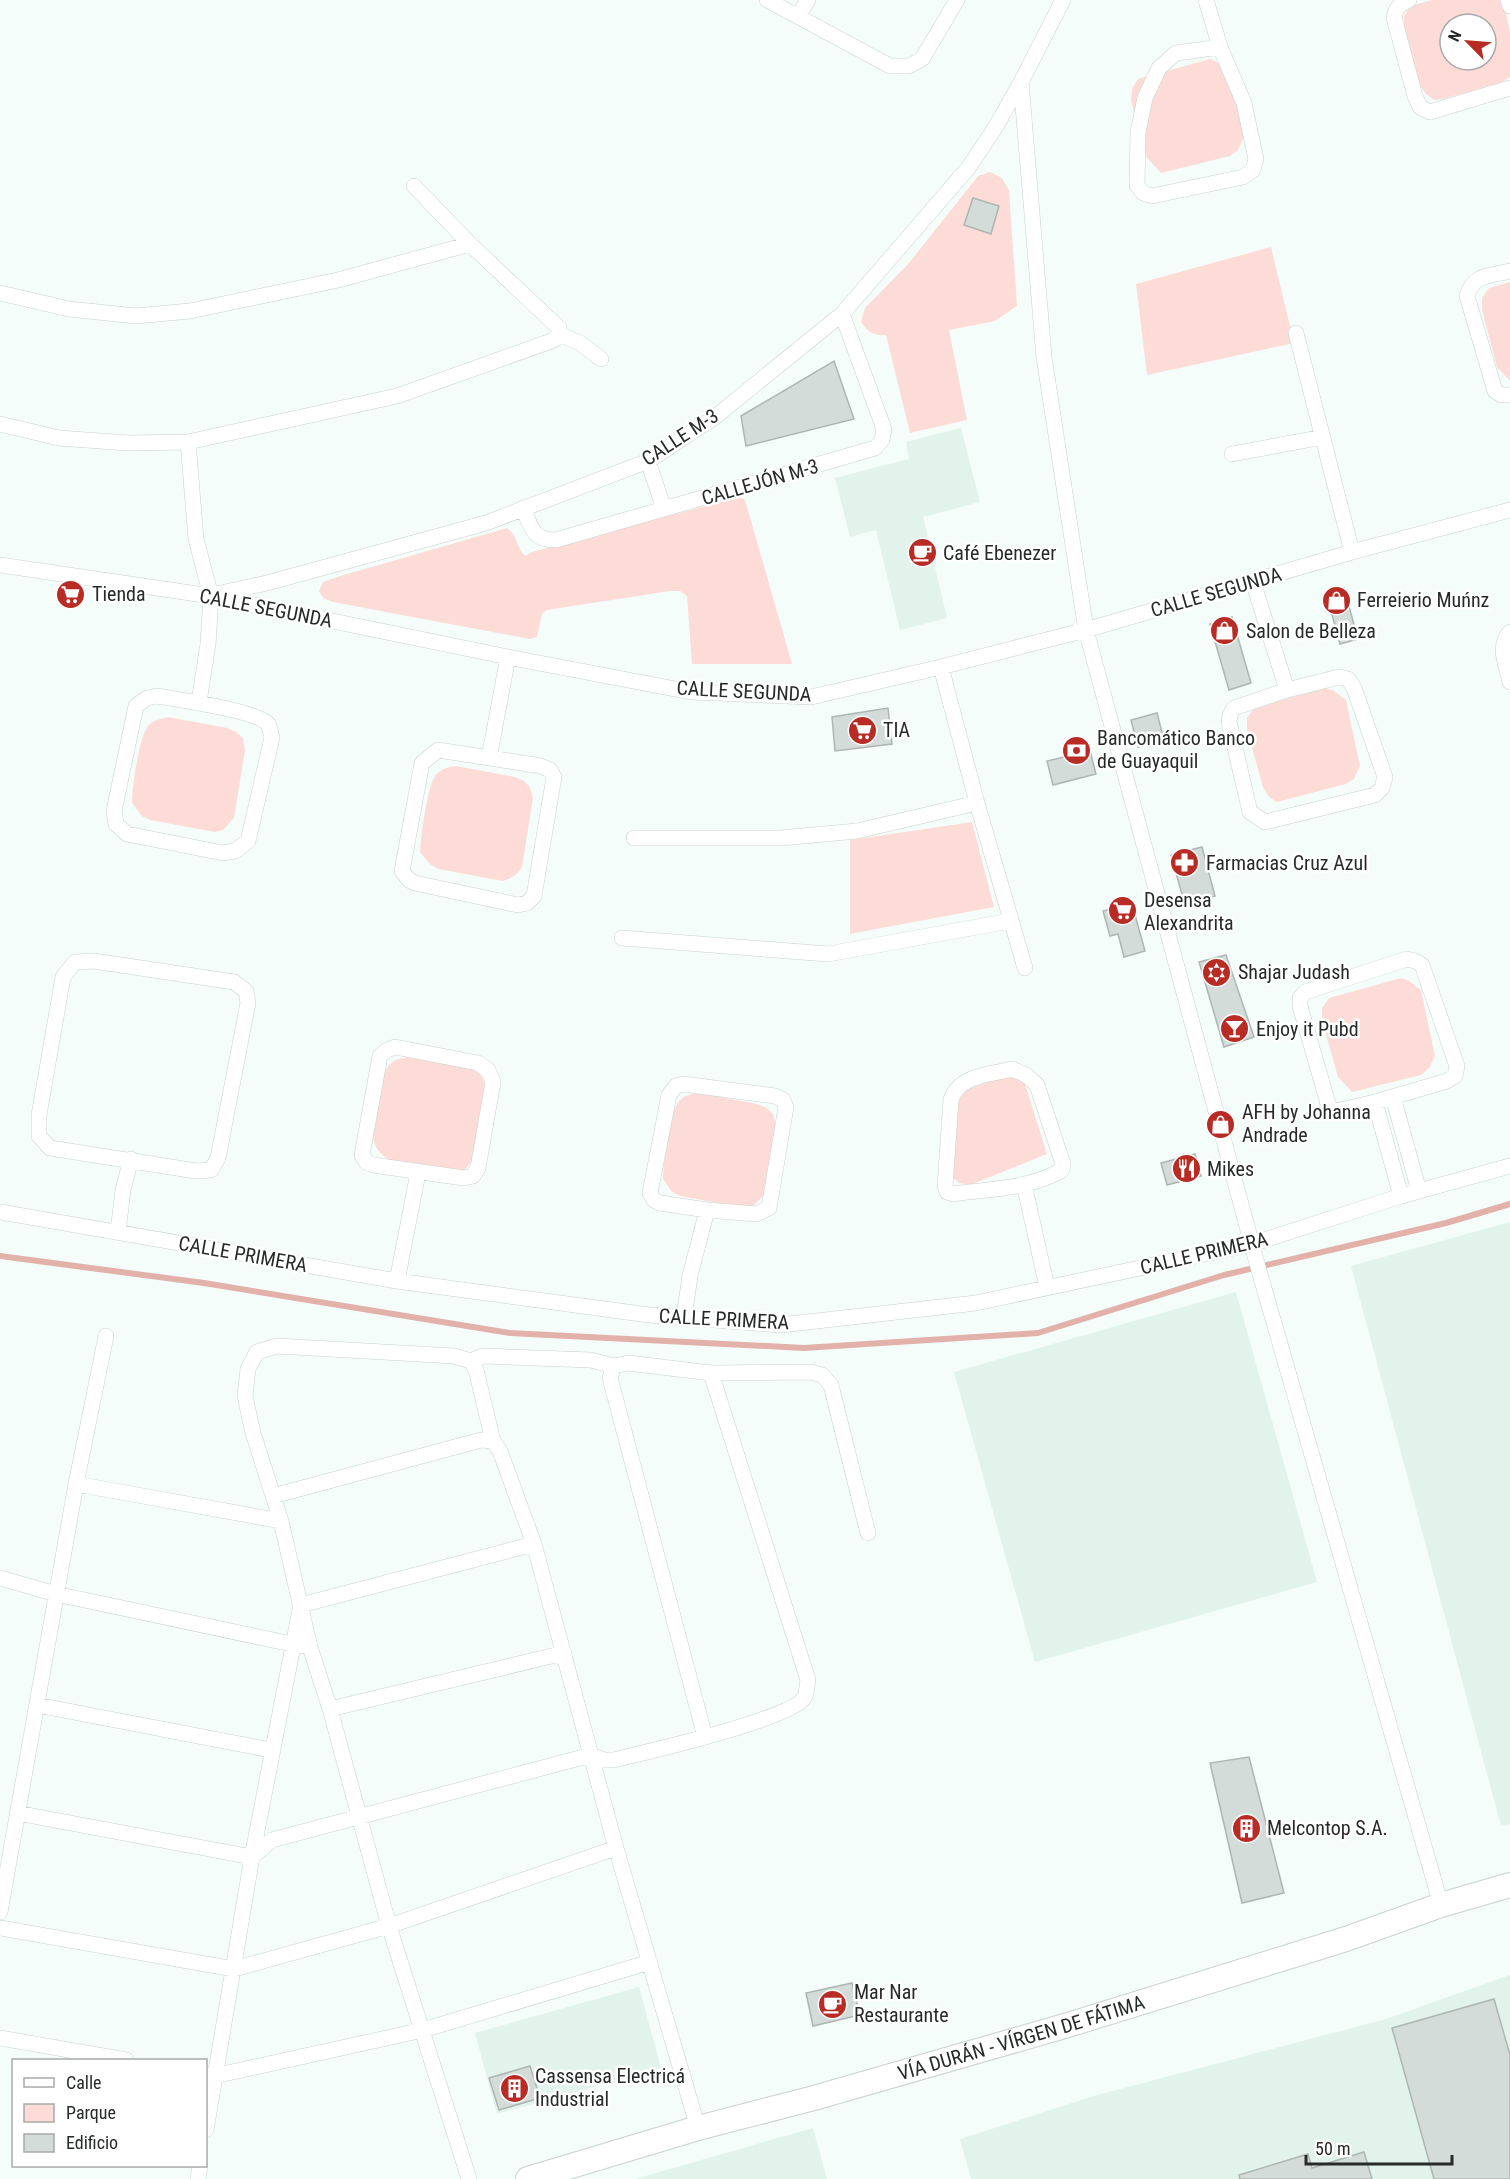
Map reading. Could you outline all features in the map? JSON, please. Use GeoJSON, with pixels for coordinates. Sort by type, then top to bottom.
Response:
{"type":"FeatureCollection","features":[{"type":"Feature","properties":{"kind":"main road","name":"VÍA DURÁN - VÍRGEN DE FÁTIMA"},"geometry":{"type":"LineString","coordinates":[[528,2179],[698,2128],[1068,2025],[1346,1939],[1441,1905],[1510,1885]]}},
{"type":"Feature","properties":{"kind":"street"},"geometry":{"type":"LineString","coordinates":[[767,0],[890,66],[909,66],[922,59],[957,0]]}},
{"type":"Feature","properties":{"kind":"street"},"geometry":{"type":"LineString","coordinates":[[798,16],[808,0]]}},
{"type":"Feature","properties":{"kind":"street","name":"CALLE M-3"},"geometry":{"type":"LineString","coordinates":[[211,596],[267,583],[486,523],[648,461],[715,417],[842,314],[969,167],[995,128],[1021,82],[1063,0]]}},
{"type":"Feature","properties":{"kind":"street"},"geometry":{"type":"LineString","coordinates":[[1206,0],[1220,47],[1244,103],[1256,159],[1253,170],[1243,177],[1220,182],[1152,196],[1143,193],[1137,185],[1138,132],[1145,98],[1159,68],[1176,53],[1220,47]]}},
{"type":"Feature","properties":{"kind":"street"},"geometry":{"type":"LineString","coordinates":[[1409,0],[1395,12],[1394,18],[1414,96],[1420,107],[1430,112],[1510,87]]}},
{"type":"Feature","properties":{"kind":"street"},"geometry":{"type":"LineString","coordinates":[[1508,0],[1510,6]]}},
{"type":"Feature","properties":{"kind":"street"},"geometry":{"type":"LineString","coordinates":[[1021,82],[1044,357],[1086,630],[1252,1244],[1441,1905]]}},
{"type":"Feature","properties":{"kind":"street"},"geometry":{"type":"LineString","coordinates":[[414,186],[470,244],[558,327],[559,334]]}},
{"type":"Feature","properties":{"kind":"street"},"geometry":{"type":"LineString","coordinates":[[0,293],[69,309],[136,316],[190,311],[338,280],[470,244]]}},
{"type":"Feature","properties":{"kind":"street"},"geometry":{"type":"LineString","coordinates":[[1510,271],[1477,279],[1470,285],[1467,296],[1495,392],[1510,395]]}},
{"type":"Feature","properties":{"kind":"street","name":"CALLEJÓN M-3"},"geometry":{"type":"LineString","coordinates":[[523,508],[536,535],[544,540],[556,540],[875,448],[882,440],[884,429],[842,314]]}},
{"type":"Feature","properties":{"kind":"street"},"geometry":{"type":"LineString","coordinates":[[1296,333],[1352,552]]}},
{"type":"Feature","properties":{"kind":"street"},"geometry":{"type":"LineString","coordinates":[[559,334],[580,343],[601,358]]}},
{"type":"Feature","properties":{"kind":"street"},"geometry":{"type":"LineString","coordinates":[[0,424],[59,438],[128,443],[188,442],[397,396],[554,339],[559,334]]}},
{"type":"Feature","properties":{"kind":"street"},"geometry":{"type":"LineString","coordinates":[[1232,454],[1323,437]]}},
{"type":"Feature","properties":{"kind":"street"},"geometry":{"type":"LineString","coordinates":[[188,442],[195,539],[211,596],[208,644],[199,702]]}},
{"type":"Feature","properties":{"kind":"street"},"geometry":{"type":"LineString","coordinates":[[648,461],[664,509]]}},
{"type":"Feature","properties":{"kind":"street","name":"CALLE SEGUNDA"},"geometry":{"type":"LineString","coordinates":[[0,565],[211,596],[691,692],[811,697],[1086,630],[1352,552],[1510,510]]}},
{"type":"Feature","properties":{"kind":"street"},"geometry":{"type":"LineString","coordinates":[[1253,582],[1287,690]]}},
{"type":"Feature","properties":{"kind":"street"},"geometry":{"type":"LineString","coordinates":[[1510,632],[1503,640],[1510,681]]}},
{"type":"Feature","properties":{"kind":"street"},"geometry":{"type":"LineString","coordinates":[[489,758],[508,657]]}},
{"type":"Feature","properties":{"kind":"street"},"geometry":{"type":"LineString","coordinates":[[941,667],[977,803],[1025,968]]}},
{"type":"Feature","properties":{"kind":"street"},"geometry":{"type":"LineString","coordinates":[[1339,677],[1348,679],[1354,688],[1385,777],[1382,788],[1375,795],[1265,822],[1251,812],[1229,722],[1230,715],[1234,708],[1287,690],[1339,677]]}},
{"type":"Feature","properties":{"kind":"street"},"geometry":{"type":"LineString","coordinates":[[157,696],[199,702],[259,718],[268,724],[272,738],[248,841],[236,851],[223,853],[127,834],[116,824],[114,811],[136,705],[147,698],[157,696]]}},
{"type":"Feature","properties":{"kind":"street"},"geometry":{"type":"LineString","coordinates":[[438,750],[489,758],[541,766],[550,770],[554,777],[534,896],[528,903],[518,905],[415,883],[409,880],[402,871],[422,763],[438,750]]}},
{"type":"Feature","properties":{"kind":"street"},"geometry":{"type":"LineString","coordinates":[[634,838],[781,838],[857,831],[977,803]]}},
{"type":"Feature","properties":{"kind":"street"},"geometry":{"type":"LineString","coordinates":[[622,938],[828,954],[1011,921]]}},
{"type":"Feature","properties":{"kind":"street"},"geometry":{"type":"LineString","coordinates":[[1407,959],[1422,964],[1457,1066],[1455,1076],[1447,1081],[1393,1097],[1344,1111],[1336,1111],[1329,1107],[1300,1006],[1300,998],[1305,992],[1407,959]]}},
{"type":"Feature","properties":{"kind":"street"},"geometry":{"type":"LineString","coordinates":[[94,961],[234,982],[246,991],[248,1003],[223,1136],[218,1158],[211,1170],[196,1171],[131,1159],[50,1148],[39,1136],[39,1115],[63,977],[75,962],[94,961]]}},
{"type":"Feature","properties":{"kind":"street"},"geometry":{"type":"LineString","coordinates":[[395,1047],[478,1063],[488,1070],[493,1082],[478,1168],[473,1176],[464,1178],[418,1173],[373,1165],[366,1162],[362,1155],[380,1056],[395,1047]]}},
{"type":"Feature","properties":{"kind":"street"},"geometry":{"type":"LineString","coordinates":[[1012,1070],[1026,1075],[1036,1085],[1063,1164],[1062,1170],[1052,1176],[1024,1184],[953,1194],[947,1192],[945,1186],[951,1100],[955,1089],[963,1082],[1012,1070]]}},
{"type":"Feature","properties":{"kind":"street"},"geometry":{"type":"LineString","coordinates":[[683,1084],[775,1096],[783,1100],[786,1107],[769,1208],[756,1214],[707,1210],[660,1203],[654,1200],[650,1193],[669,1095],[676,1086],[683,1084]]}},
{"type":"Feature","properties":{"kind":"street"},"geometry":{"type":"LineString","coordinates":[[1393,1097],[1419,1191]]}},
{"type":"Feature","properties":{"kind":"street"},"geometry":{"type":"LineString","coordinates":[[1375,1102],[1401,1196]]}},
{"type":"Feature","properties":{"kind":"street"},"geometry":{"type":"LineString","coordinates":[[118,1232],[123,1190],[131,1159]]}},
{"type":"Feature","properties":{"kind":"street","name":"CALLE PRIMERA"},"geometry":{"type":"LineString","coordinates":[[0,1212],[398,1281],[649,1315],[781,1325],[976,1302],[1252,1244],[1401,1196],[1510,1166]]}},
{"type":"Feature","properties":{"kind":"street"},"geometry":{"type":"LineString","coordinates":[[398,1281],[418,1173]]}},
{"type":"Feature","properties":{"kind":"street"},"geometry":{"type":"LineString","coordinates":[[1024,1184],[1047,1287]]}},
{"type":"Feature","properties":{"kind":"street"},"geometry":{"type":"LineString","coordinates":[[684,1317],[690,1276],[707,1210]]}},
{"type":"Feature","properties":{"kind":"street"},"geometry":{"type":"LineString","coordinates":[[0,1912],[3,1875],[17,1813],[76,1484],[106,1336]]}},
{"type":"Feature","properties":{"kind":"street"},"geometry":{"type":"LineString","coordinates":[[469,2179],[389,1926],[330,1709],[310,1647],[280,1521],[254,1433],[245,1396],[248,1369],[257,1352],[277,1346],[454,1356],[471,1361],[483,1356],[519,1357],[591,1360],[614,1366],[628,1363],[711,1373],[810,1372],[822,1375],[831,1385],[868,1533]]}},
{"type":"Feature","properties":{"kind":"street"},"geometry":{"type":"LineString","coordinates":[[471,1361],[476,1370],[493,1441],[500,1451],[534,1544],[616,1848],[698,2128]]}},
{"type":"Feature","properties":{"kind":"street"},"geometry":{"type":"LineString","coordinates":[[614,1366],[610,1378],[705,1737]]}},
{"type":"Feature","properties":{"kind":"street"},"geometry":{"type":"LineString","coordinates":[[252,1857],[272,1840],[591,1755],[604,1760],[613,1760],[705,1737],[790,1710],[804,1698],[808,1680],[711,1373]]}},
{"type":"Feature","properties":{"kind":"street"},"geometry":{"type":"LineString","coordinates":[[273,1496],[481,1440],[493,1441]]}},
{"type":"Feature","properties":{"kind":"street"},"geometry":{"type":"LineString","coordinates":[[76,1484],[280,1521]]}},
{"type":"Feature","properties":{"kind":"street"},"geometry":{"type":"LineString","coordinates":[[301,1605],[534,1544]]}},
{"type":"Feature","properties":{"kind":"street"},"geometry":{"type":"LineString","coordinates":[[0,1578],[56,1594],[310,1647]]}},
{"type":"Feature","properties":{"kind":"street"},"geometry":{"type":"LineString","coordinates":[[207,2116],[210,2075],[234,1969],[271,1750],[301,1605]]}},
{"type":"Feature","properties":{"kind":"street"},"geometry":{"type":"LineString","coordinates":[[330,1709],[564,1653]]}},
{"type":"Feature","properties":{"kind":"street"},"geometry":{"type":"LineString","coordinates":[[37,1705],[271,1750]]}},
{"type":"Feature","properties":{"kind":"street"},"geometry":{"type":"LineString","coordinates":[[17,1813],[252,1857]]}},
{"type":"Feature","properties":{"kind":"street"},"geometry":{"type":"LineString","coordinates":[[0,1928],[234,1969],[389,1926],[616,1848]]}},
{"type":"Feature","properties":{"kind":"street"},"geometry":{"type":"LineString","coordinates":[[210,2075],[423,2030],[650,1962]]}},
{"type":"Feature","properties":{"kind":"street"},"geometry":{"type":"LineString","coordinates":[[0,2038],[115,2059]]}},
{"type":"Feature","properties":{"kind":"shaded area"},"geometry":{"type":"Polygon","coordinates":[[[961,428],[980,502],[923,517],[947,618],[900,630],[876,530],[850,537],[835,478],[909,459],[906,442],[961,428]]]}},
{"type":"Feature","properties":{"kind":"shaded area"},"geometry":{"type":"Polygon","coordinates":[[[1510,1222],[1510,1824],[1501,1826],[1351,1266],[1510,1222]]]}},
{"type":"Feature","properties":{"kind":"shaded area"},"geometry":{"type":"Polygon","coordinates":[[[1236,1292],[1317,1582],[1035,1662],[954,1372],[1236,1292]]]}},
{"type":"Feature","properties":{"kind":"shaded area"},"geometry":{"type":"Polygon","coordinates":[[[1510,1975],[1510,2179],[971,2179],[960,2139],[1094,2096],[1386,2019],[1510,1975]]]}},
{"type":"Feature","properties":{"kind":"shaded area"},"geometry":{"type":"Polygon","coordinates":[[[639,1987],[661,2068],[497,2114],[475,2033],[639,1987]]]}},
{"type":"Feature","properties":{"kind":"shaded area"},"geometry":{"type":"Polygon","coordinates":[[[813,2128],[827,2179],[635,2179],[813,2128]]]}},
{"type":"Feature","properties":{"kind":"green space"},"geometry":{"type":"Polygon","coordinates":[[[1432,0],[1503,0],[1510,32],[1510,77],[1502,82],[1434,100],[1419,85],[1404,28],[1404,16],[1411,6],[1432,0]]]}},
{"type":"Feature","properties":{"kind":"green space"},"geometry":{"type":"Polygon","coordinates":[[[1210,59],[1230,71],[1244,137],[1238,150],[1230,156],[1161,173],[1147,158],[1131,101],[1132,89],[1138,79],[1210,59]]]}},
{"type":"Feature","properties":{"kind":"green space"},"geometry":{"type":"Polygon","coordinates":[[[990,172],[1002,178],[1009,190],[1017,306],[995,321],[949,330],[967,420],[910,433],[886,335],[874,334],[861,322],[865,308],[909,263],[978,176],[990,172]]]}},
{"type":"Feature","properties":{"kind":"green space"},"geometry":{"type":"Polygon","coordinates":[[[1271,247],[1294,343],[1147,375],[1136,284],[1271,247]]]}},
{"type":"Feature","properties":{"kind":"green space"},"geometry":{"type":"Polygon","coordinates":[[[1510,282],[1510,381],[1497,367],[1482,310],[1482,298],[1489,288],[1510,282]]]}},
{"type":"Feature","properties":{"kind":"green space"},"geometry":{"type":"Polygon","coordinates":[[[740,497],[745,500],[792,664],[692,664],[687,596],[680,591],[547,610],[542,614],[537,637],[530,639],[333,602],[323,598],[319,591],[323,582],[337,577],[507,528],[513,534],[525,556],[532,552],[740,497]]]}},
{"type":"Feature","properties":{"kind":"green space"},"geometry":{"type":"Polygon","coordinates":[[[1326,688],[1346,700],[1360,766],[1354,779],[1346,784],[1277,802],[1269,797],[1263,787],[1247,730],[1247,718],[1254,708],[1326,688]]]}},
{"type":"Feature","properties":{"kind":"green space"},"geometry":{"type":"Polygon","coordinates":[[[168,717],[227,728],[243,738],[245,750],[234,818],[223,830],[215,832],[150,820],[142,816],[132,803],[137,761],[146,729],[152,722],[168,717]]]}},
{"type":"Feature","properties":{"kind":"green space"},"geometry":{"type":"Polygon","coordinates":[[[456,766],[515,777],[530,787],[533,798],[522,867],[509,879],[503,881],[438,869],[430,864],[420,852],[425,812],[432,782],[439,772],[456,766]]]}},
{"type":"Feature","properties":{"kind":"green space"},"geometry":{"type":"Polygon","coordinates":[[[972,822],[994,907],[850,934],[850,840],[972,822]]]}},
{"type":"Feature","properties":{"kind":"green space"},"geometry":{"type":"Polygon","coordinates":[[[1401,978],[1421,990],[1435,1056],[1429,1068],[1421,1075],[1352,1092],[1338,1077],[1322,1020],[1322,1008],[1329,998],[1401,978]]]}},
{"type":"Feature","properties":{"kind":"green space"},"geometry":{"type":"Polygon","coordinates":[[[409,1057],[471,1069],[483,1079],[486,1089],[475,1158],[464,1170],[456,1172],[390,1160],[375,1146],[373,1133],[379,1096],[387,1068],[397,1060],[409,1057]]]}},
{"type":"Feature","properties":{"kind":"green space"},"geometry":{"type":"Polygon","coordinates":[[[1015,1076],[1025,1084],[1047,1154],[970,1185],[959,1183],[952,1177],[959,1092],[1001,1078],[1015,1076]]]}},
{"type":"Feature","properties":{"kind":"green space"},"geometry":{"type":"Polygon","coordinates":[[[699,1093],[757,1104],[767,1108],[773,1114],[776,1125],[765,1194],[753,1206],[745,1208],[680,1196],[672,1192],[663,1179],[667,1139],[675,1109],[680,1100],[690,1094],[699,1093]]]}},
{"type":"Feature","properties":{"kind":"building"},"geometry":{"type":"Polygon","coordinates":[[[973,198],[999,206],[991,234],[964,225],[973,198]]]}},
{"type":"Feature","properties":{"kind":"building"},"geometry":{"type":"Polygon","coordinates":[[[834,361],[854,419],[746,446],[741,416],[834,361]]]}},
{"type":"Feature","properties":{"kind":"building"},"geometry":{"type":"Polygon","coordinates":[[[1344,588],[1358,639],[1340,644],[1326,593],[1344,588]]]}},
{"type":"Feature","properties":{"kind":"building"},"geometry":{"type":"Polygon","coordinates":[[[1232,617],[1251,683],[1229,690],[1210,624],[1232,617]]]}},
{"type":"Feature","properties":{"kind":"building","name":"TIA"},"geometry":{"type":"Polygon","coordinates":[[[888,708],[892,744],[835,751],[832,717],[888,708]]]}},
{"type":"Feature","properties":{"kind":"building"},"geometry":{"type":"Polygon","coordinates":[[[1157,713],[1164,740],[1138,747],[1131,720],[1157,713]]]}},
{"type":"Feature","properties":{"kind":"building"},"geometry":{"type":"Polygon","coordinates":[[[1090,751],[1096,774],[1053,785],[1047,761],[1090,751]]]}},
{"type":"Feature","properties":{"kind":"building"},"geometry":{"type":"Polygon","coordinates":[[[1202,847],[1215,896],[1185,905],[1171,855],[1202,847]]]}},
{"type":"Feature","properties":{"kind":"building"},"geometry":{"type":"Polygon","coordinates":[[[1132,904],[1145,951],[1124,957],[1118,934],[1110,936],[1103,911],[1132,904]]]}},
{"type":"Feature","properties":{"kind":"building"},"geometry":{"type":"Polygon","coordinates":[[[1226,955],[1254,1037],[1224,1047],[1199,962],[1226,955]]]}},
{"type":"Feature","properties":{"kind":"building"},"geometry":{"type":"Polygon","coordinates":[[[1195,1154],[1201,1176],[1167,1185],[1161,1163],[1195,1154]]]}},
{"type":"Feature","properties":{"kind":"building","name":"Melcontop S.A."},"geometry":{"type":"Polygon","coordinates":[[[1249,1757],[1284,1893],[1242,1903],[1210,1763],[1249,1757]]]}},
{"type":"Feature","properties":{"kind":"building","name":"Mar Nar Restaurante"},"geometry":{"type":"Polygon","coordinates":[[[852,1983],[860,2015],[813,2026],[806,1993],[852,1983]]]}},
{"type":"Feature","properties":{"kind":"building"},"geometry":{"type":"Polygon","coordinates":[[[1494,1999],[1510,2055],[1510,2179],[1434,2179],[1392,2028],[1494,1999]]]}},
{"type":"Feature","properties":{"kind":"building","name":"Cassensa Electricá Industrial"},"geometry":{"type":"Polygon","coordinates":[[[530,2066],[540,2098],[499,2110],[489,2078],[530,2066]]]}},
{"type":"Feature","properties":{"kind":"building"},"geometry":{"type":"Polygon","coordinates":[[[1364,2152],[1372,2179],[1240,2179],[1239,2175],[1308,2154],[1312,2168],[1364,2152]]]}},
{"type":"Feature","properties":{"kind":"waterway"},"geometry":{"type":"LineString","coordinates":[[0,1256],[204,1283],[510,1333],[804,1348],[1038,1333],[1224,1275],[1446,1223],[1510,1204]]}},
{"type":"Feature","properties":{"kind":"place","name":"Café Ebenezer"},"geometry":{"type":"Point","coordinates":[922,553]}},
{"type":"Feature","properties":{"kind":"place","name":"Tienda"},"geometry":{"type":"Point","coordinates":[71,594]}},
{"type":"Feature","properties":{"kind":"place","name":"Ferreierio Muńnz"},"geometry":{"type":"Point","coordinates":[1336,600]}},
{"type":"Feature","properties":{"kind":"place","name":"Salon de Belleza"},"geometry":{"type":"Point","coordinates":[1225,631]}},
{"type":"Feature","properties":{"kind":"place","name":"TIA"},"geometry":{"type":"Point","coordinates":[862,730]}},
{"type":"Feature","properties":{"kind":"place","name":"Bancomático Banco de Guayaquil"},"geometry":{"type":"Point","coordinates":[1076,750]}},
{"type":"Feature","properties":{"kind":"place","name":"Farmacias Cruz Azul"},"geometry":{"type":"Point","coordinates":[1185,863]}},
{"type":"Feature","properties":{"kind":"place","name":"Desensa Alexandrita"},"geometry":{"type":"Point","coordinates":[1123,911]}},
{"type":"Feature","properties":{"kind":"place","name":"Shajar Judash"},"geometry":{"type":"Point","coordinates":[1217,972]}},
{"type":"Feature","properties":{"kind":"place","name":"Enjoy it Pubd"},"geometry":{"type":"Point","coordinates":[1235,1029]}},
{"type":"Feature","properties":{"kind":"place","name":"AFH by Johanna Andrade"},"geometry":{"type":"Point","coordinates":[1221,1124]}},
{"type":"Feature","properties":{"kind":"place","name":"Mikes"},"geometry":{"type":"Point","coordinates":[1186,1169]}},
{"type":"Feature","properties":{"kind":"place","name":"Melcontop S.A."},"geometry":{"type":"Point","coordinates":[1246,1828]}},
{"type":"Feature","properties":{"kind":"place","name":"Mar Nar Restaurante"},"geometry":{"type":"Point","coordinates":[833,2004]}},
{"type":"Feature","properties":{"kind":"place","name":"Cassensa Electricá Industrial"},"geometry":{"type":"Point","coordinates":[514,2088]}}]}
